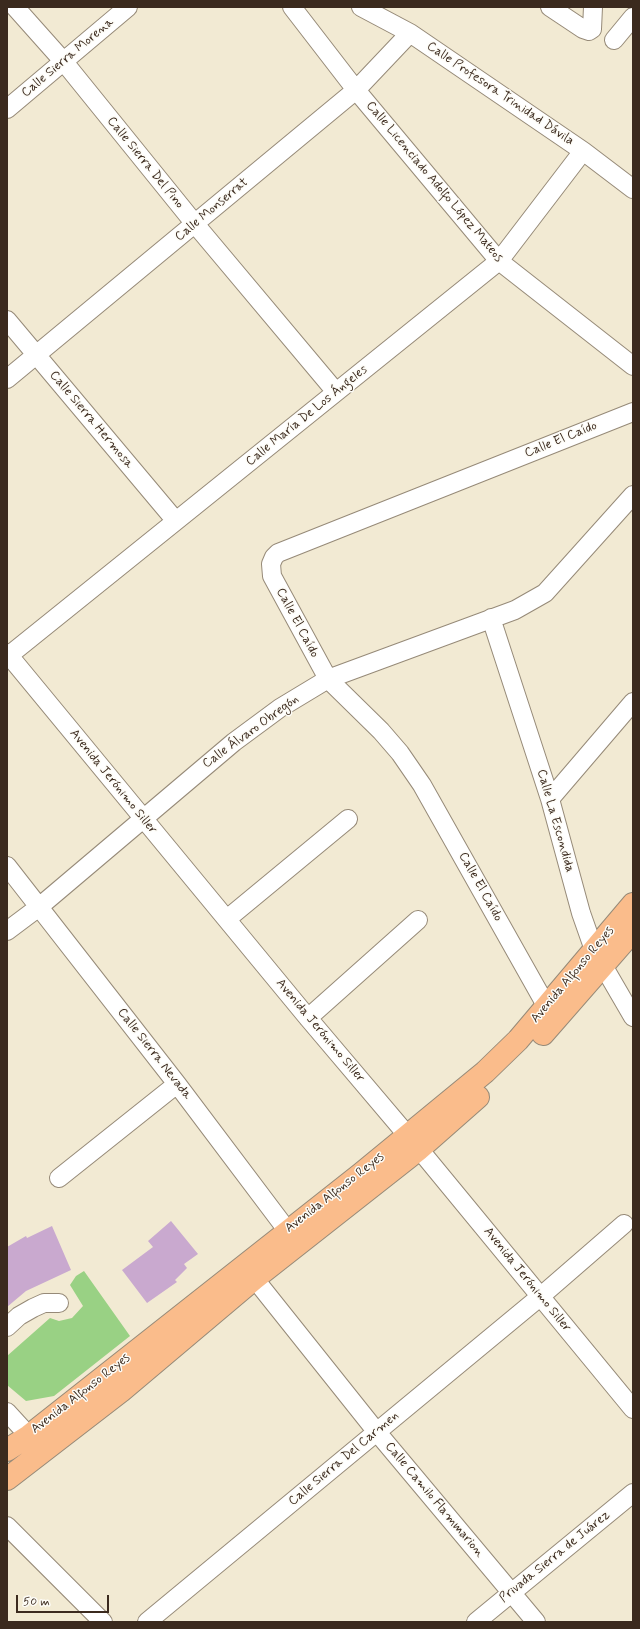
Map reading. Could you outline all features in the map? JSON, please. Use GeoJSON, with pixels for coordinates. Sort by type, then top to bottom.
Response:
{"type":"FeatureCollection","features":[{"type":"Feature","properties":{"kind":"main road","name":"Avenida Alfonso Reyes"},"geometry":{"type":"LineString","coordinates":[[7,1450],[29,1436],[249,1272],[414,1142],[490,1087],[527,1050],[598,957],[633,904]]}},
{"type":"Feature","properties":{"kind":"main road","name":"Avenida Alfonso Reyes"},"geometry":{"type":"LineString","coordinates":[[414,1142],[518,1040],[547,1007],[598,957],[633,931]]}},
{"type":"Feature","properties":{"kind":"main road","name":"Avenida Alfonso Reyes"},"geometry":{"type":"LineString","coordinates":[[7,1479],[121,1391],[249,1272]]}},
{"type":"Feature","properties":{"kind":"street","name":"Calle Sierra Del Pino"},"geometry":{"type":"LineString","coordinates":[[15,7],[64,62],[195,224],[336,392]]}},
{"type":"Feature","properties":{"kind":"street","name":"Calle Sierra Morena"},"geometry":{"type":"LineString","coordinates":[[7,109],[128,7]]}},
{"type":"Feature","properties":{"kind":"street","name":"Calle Licenciado Adolfo López Mateos"},"geometry":{"type":"LineString","coordinates":[[292,7],[356,90],[499,261],[633,366]]}},
{"type":"Feature","properties":{"kind":"street","name":"Calle Profesora Trinidad Dávila"},"geometry":{"type":"LineString","coordinates":[[361,7],[410,33],[583,151],[633,189]]}},
{"type":"Feature","properties":{"kind":"street"},"geometry":{"type":"LineString","coordinates":[[550,7],[582,29],[589,31],[592,29],[593,7]]}},
{"type":"Feature","properties":{"kind":"street"},"geometry":{"type":"LineString","coordinates":[[614,40],[633,17]]}},
{"type":"Feature","properties":{"kind":"street","name":"Calle Monserrat"},"geometry":{"type":"LineString","coordinates":[[7,379],[356,90],[410,33]]}},
{"type":"Feature","properties":{"kind":"street","name":"Calle María De Los Ángeles"},"geometry":{"type":"LineString","coordinates":[[8,655],[499,261],[583,151]]}},
{"type":"Feature","properties":{"kind":"street","name":"Calle Sierra Hermosa"},"geometry":{"type":"LineString","coordinates":[[7,320],[175,520]]}},
{"type":"Feature","properties":{"kind":"street","name":"Calle El Caído"},"geometry":{"type":"LineString","coordinates":[[547,1007],[422,785],[400,754],[381,731],[328,679],[272,576],[271,564],[274,557],[278,553],[633,412]]}},
{"type":"Feature","properties":{"kind":"street","name":"Calle Álvaro Obregón"},"geometry":{"type":"LineString","coordinates":[[7,931],[39,906],[234,742],[280,708],[328,679],[515,610],[545,593],[633,494]]}},
{"type":"Feature","properties":{"kind":"street","name":"Calle La Escondida"},"geometry":{"type":"LineString","coordinates":[[491,618],[550,799],[581,913],[598,957],[633,1017]]}},
{"type":"Feature","properties":{"kind":"street","name":"Avenida Jerónimo Siller"},"geometry":{"type":"LineString","coordinates":[[8,655],[308,1018],[414,1142],[633,1409]]}},
{"type":"Feature","properties":{"kind":"street"},"geometry":{"type":"LineString","coordinates":[[550,799],[633,702]]}},
{"type":"Feature","properties":{"kind":"street"},"geometry":{"type":"LineString","coordinates":[[227,919],[348,819]]}},
{"type":"Feature","properties":{"kind":"street","name":"Calle Sierra Nevada"},"geometry":{"type":"LineString","coordinates":[[7,866],[177,1084],[292,1238]]}},
{"type":"Feature","properties":{"kind":"street"},"geometry":{"type":"LineString","coordinates":[[308,1018],[418,920]]}},
{"type":"Feature","properties":{"kind":"street"},"geometry":{"type":"LineString","coordinates":[[59,1178],[177,1084]]}},
{"type":"Feature","properties":{"kind":"street","name":"Calle Sierra Del Carmen"},"geometry":{"type":"LineString","coordinates":[[147,1622],[541,1296],[624,1224]]}},
{"type":"Feature","properties":{"kind":"street","name":"Calle Camilo Flammarion"},"geometry":{"type":"LineString","coordinates":[[249,1272],[376,1431],[536,1622]]}},
{"type":"Feature","properties":{"kind":"street"},"geometry":{"type":"LineString","coordinates":[[7,1327],[19,1316],[32,1308],[44,1303],[59,1303]]}},
{"type":"Feature","properties":{"kind":"street"},"geometry":{"type":"LineString","coordinates":[[7,1412],[29,1436]]}},
{"type":"Feature","properties":{"kind":"street","name":"Privada Sierra de Juárez"},"geometry":{"type":"LineString","coordinates":[[476,1622],[633,1493]]}},
{"type":"Feature","properties":{"kind":"street"},"geometry":{"type":"LineString","coordinates":[[7,1526],[103,1622]]}},
{"type":"Feature","properties":{"kind":"green space"},"geometry":{"type":"Polygon","coordinates":[[[84,1271],[130,1336],[54,1396],[26,1401],[7,1385],[7,1356],[50,1318],[59,1321],[72,1318],[83,1306],[70,1285],[76,1276],[84,1271]]]}},
{"type":"Feature","properties":{"kind":"building"},"geometry":{"type":"Polygon","coordinates":[[[171,1221],[198,1254],[184,1264],[187,1268],[175,1280],[177,1282],[147,1303],[122,1270],[153,1247],[148,1241],[171,1221]]]}},
{"type":"Feature","properties":{"kind":"building"},"geometry":{"type":"Polygon","coordinates":[[[52,1226],[71,1270],[26,1291],[7,1307],[7,1247],[26,1236],[27,1238],[52,1226]]]}}]}
